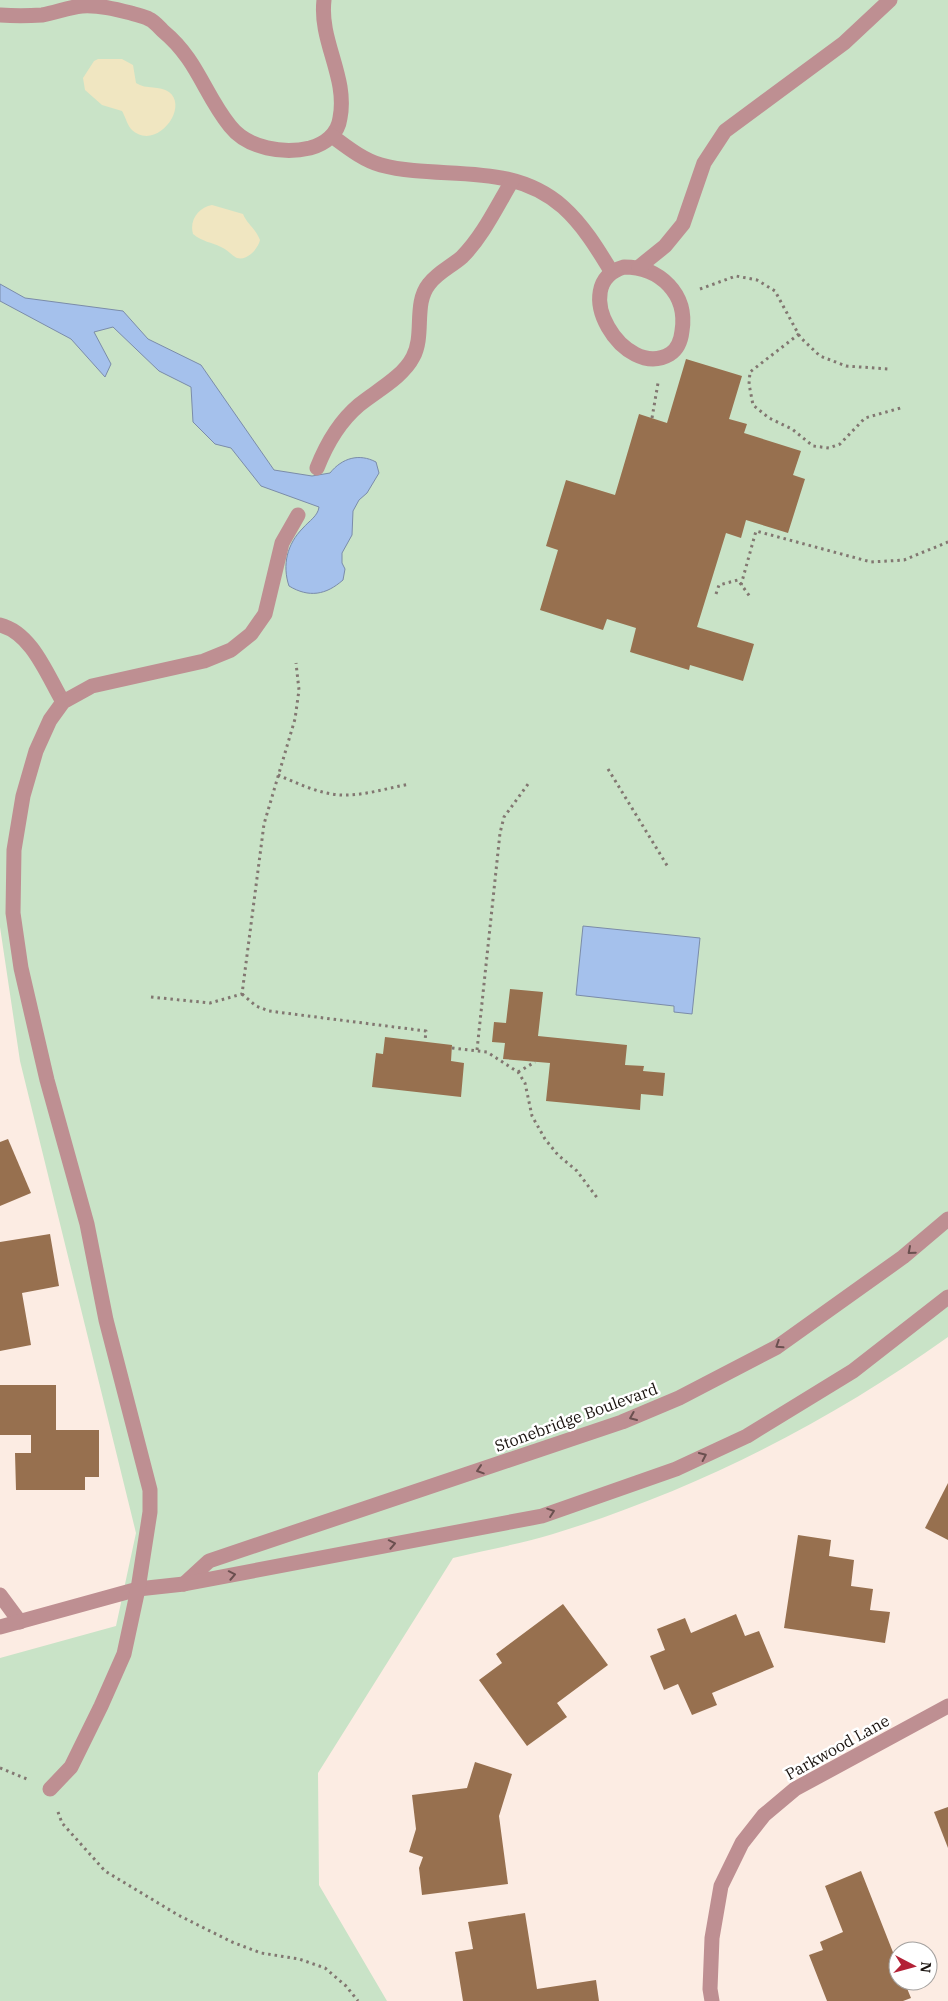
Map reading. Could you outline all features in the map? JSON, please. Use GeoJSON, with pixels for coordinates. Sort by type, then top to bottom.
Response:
{"type":"FeatureCollection","features":[{"type":"Feature","properties":{"kind":"street"},"geometry":{"type":"LineString","coordinates":[[0,15],[42,14],[82,6],[114,8],[149,19],[177,42],[199,72],[231,127],[250,142],[273,150],[296,151],[317,146],[332,136],[340,122],[343,105],[341,82],[328,44],[322,13],[324,0]]}},
{"type":"Feature","properties":{"kind":"street"},"geometry":{"type":"LineString","coordinates":[[639,267],[665,246],[683,224],[704,163],[725,130],[844,43],[890,0]]}},
{"type":"Feature","properties":{"kind":"street"},"geometry":{"type":"LineString","coordinates":[[332,136],[362,157],[380,165],[404,169],[472,172],[512,181],[541,191],[563,206],[584,229],[611,271]]}},
{"type":"Feature","properties":{"kind":"street"},"geometry":{"type":"LineString","coordinates":[[317,468],[324,452],[344,421],[357,407],[399,374],[413,358],[419,339],[423,297],[429,284],[462,257],[475,242],[512,181]]}},
{"type":"Feature","properties":{"kind":"street"},"geometry":{"type":"LineString","coordinates":[[624,267],[639,267],[654,272],[670,285],[679,298],[683,317],[680,342],[673,352],[663,358],[650,358],[626,349],[611,334],[601,310],[600,295],[603,282],[611,271],[624,267]]}},
{"type":"Feature","properties":{"kind":"street"},"geometry":{"type":"LineString","coordinates":[[50,1790],[71,1766],[105,1698],[124,1654],[138,1589],[150,1512],[150,1490],[106,1320],[87,1224],[47,1080],[21,968],[13,913],[14,850],[23,796],[36,751],[50,720],[63,702],[75,694],[98,684],[204,661],[231,650],[252,634],[265,614],[282,543],[298,515]]}},
{"type":"Feature","properties":{"kind":"street"},"geometry":{"type":"LineString","coordinates":[[0,625],[9,627],[28,643],[63,702]]}},
{"type":"Feature","properties":{"kind":"street","name":"Stonebridge Boulevard"},"geometry":{"type":"LineString","coordinates":[[184,1584],[209,1560],[613,1425],[679,1398],[776,1347],[903,1258],[948,1219]]}},
{"type":"Feature","properties":{"kind":"street"},"geometry":{"type":"LineString","coordinates":[[0,1627],[138,1589],[184,1584],[542,1516],[676,1469],[746,1436],[853,1371],[948,1297]]}},
{"type":"Feature","properties":{"kind":"street"},"geometry":{"type":"LineString","coordinates":[[0,1595],[20,1622]]}},
{"type":"Feature","properties":{"kind":"street","name":"Parkwood Lane"},"geometry":{"type":"LineString","coordinates":[[712,2001],[710,1989],[712,1938],[722,1886],[742,1843],[764,1815],[795,1789],[948,1706]]}},
{"type":"Feature","properties":{"kind":"path"},"geometry":{"type":"LineString","coordinates":[[679,298],[736,276],[757,280],[776,291],[799,334],[820,356],[846,366],[889,369]]}},
{"type":"Feature","properties":{"kind":"path"},"geometry":{"type":"LineString","coordinates":[[799,334],[750,372],[749,384],[754,405],[769,418],[792,429],[813,446],[829,448],[840,444],[865,418],[904,407]]}},
{"type":"Feature","properties":{"kind":"path"},"geometry":{"type":"LineString","coordinates":[[652,418],[663,358]]}},
{"type":"Feature","properties":{"kind":"path"},"geometry":{"type":"LineString","coordinates":[[741,585],[756,531],[871,562],[904,560],[948,542]]}},
{"type":"Feature","properties":{"kind":"path"},"geometry":{"type":"LineString","coordinates":[[716,594],[720,585],[738,580],[751,598]]}},
{"type":"Feature","properties":{"kind":"path"},"geometry":{"type":"LineString","coordinates":[[242,994],[257,866],[264,824],[295,719],[299,690],[296,663]]}},
{"type":"Feature","properties":{"kind":"path"},"geometry":{"type":"LineString","coordinates":[[608,769],[668,867]]}},
{"type":"Feature","properties":{"kind":"path"},"geometry":{"type":"LineString","coordinates":[[278,775],[312,788],[339,795],[362,794],[410,784]]}},
{"type":"Feature","properties":{"kind":"path"},"geometry":{"type":"LineString","coordinates":[[477,1050],[500,833],[504,817],[528,784]]}},
{"type":"Feature","properties":{"kind":"path"},"geometry":{"type":"LineString","coordinates":[[151,998],[210,1003],[242,994]]}},
{"type":"Feature","properties":{"kind":"path"},"geometry":{"type":"LineString","coordinates":[[242,994],[256,1006],[269,1012],[426,1031],[425,1041]]}},
{"type":"Feature","properties":{"kind":"path"},"geometry":{"type":"LineString","coordinates":[[452,1048],[487,1052],[518,1072],[525,1083],[532,1116],[558,1155],[576,1171],[598,1199]]}},
{"type":"Feature","properties":{"kind":"path"},"geometry":{"type":"LineString","coordinates":[[518,1072],[535,1062]]}},
{"type":"Feature","properties":{"kind":"path"},"geometry":{"type":"LineString","coordinates":[[0,1768],[50,1790],[62,1823],[105,1872],[178,1915],[232,1942],[261,1952],[299,1959],[325,1968],[346,1986],[358,2001]]}},
{"type":"Feature","properties":{"kind":"green space"},"geometry":{"type":"Polygon","coordinates":[[[0,0],[948,0],[948,1337],[855,1398],[807,1426],[758,1452],[708,1475],[606,1517],[516,1544],[453,1558],[318,1773],[319,1885],[387,2001],[0,2001],[0,1658],[116,1626],[136,1533],[20,1061],[0,927],[0,0]]]}},
{"type":"Feature","properties":{"kind":"sand"},"geometry":{"type":"Polygon","coordinates":[[[98,59],[122,59],[133,65],[136,83],[169,92],[174,99],[175,108],[173,117],[167,126],[150,136],[140,135],[128,125],[122,111],[102,105],[85,90],[83,78],[94,61],[98,59]]]}},
{"type":"Feature","properties":{"kind":"sand"},"geometry":{"type":"Polygon","coordinates":[[[212,205],[243,214],[260,240],[252,254],[245,258],[237,258],[223,248],[193,234],[192,224],[196,215],[203,208],[212,205]]]}},
{"type":"Feature","properties":{"kind":"water"},"geometry":{"type":"Polygon","coordinates":[[[0,284],[25,298],[123,311],[148,339],[201,365],[274,470],[312,476],[330,473],[340,464],[351,458],[370,459],[376,462],[379,473],[353,511],[352,535],[342,553],[342,563],[345,569],[343,580],[324,592],[317,593],[303,592],[289,586],[286,570],[287,555],[293,541],[315,516],[319,507],[261,486],[231,448],[215,444],[193,422],[191,387],[159,371],[113,327],[94,332],[111,364],[105,377],[71,339],[0,301],[0,284]]]}},
{"type":"Feature","properties":{"kind":"water"},"geometry":{"type":"Polygon","coordinates":[[[583,926],[700,938],[692,1014],[674,1012],[674,1006],[576,995],[583,926]]]}},
{"type":"Feature","properties":{"kind":"building"},"geometry":{"type":"Polygon","coordinates":[[[686,359],[742,376],[729,419],[747,424],[744,433],[801,451],[793,475],[805,479],[788,533],[746,520],[741,538],[726,533],[697,627],[754,644],[743,681],[690,665],[689,670],[630,652],[636,628],[607,619],[603,630],[540,610],[558,550],[546,546],[566,480],[615,495],[639,414],[667,423],[686,359]]]}},
{"type":"Feature","properties":{"kind":"building"},"geometry":{"type":"Polygon","coordinates":[[[510,989],[543,992],[538,1036],[627,1045],[625,1065],[644,1066],[643,1071],[665,1073],[663,1096],[641,1094],[640,1110],[546,1101],[550,1063],[503,1059],[505,1043],[492,1042],[494,1022],[506,1023],[510,989]]]}},
{"type":"Feature","properties":{"kind":"building"},"geometry":{"type":"Polygon","coordinates":[[[385,1037],[452,1045],[451,1061],[464,1063],[461,1097],[372,1087],[376,1053],[383,1054],[385,1037]]]}},
{"type":"Feature","properties":{"kind":"building"},"geometry":{"type":"Polygon","coordinates":[[[8,1139],[31,1193],[0,1206],[0,1142],[8,1139]]]}},
{"type":"Feature","properties":{"kind":"building"},"geometry":{"type":"Polygon","coordinates":[[[50,1234],[59,1286],[22,1293],[31,1345],[0,1351],[0,1242],[50,1234]]]}},
{"type":"Feature","properties":{"kind":"building"},"geometry":{"type":"Polygon","coordinates":[[[0,1385],[56,1385],[56,1430],[99,1430],[99,1477],[85,1477],[85,1490],[16,1490],[15,1453],[31,1453],[31,1435],[0,1435],[0,1385]]]}},
{"type":"Feature","properties":{"kind":"building"},"geometry":{"type":"Polygon","coordinates":[[[948,1483],[948,1540],[925,1528],[948,1483]]]}},
{"type":"Feature","properties":{"kind":"building"},"geometry":{"type":"Polygon","coordinates":[[[798,1535],[831,1540],[829,1556],[854,1560],[851,1586],[873,1589],[870,1610],[890,1612],[885,1643],[784,1628],[798,1535]]]}},
{"type":"Feature","properties":{"kind":"building"},"geometry":{"type":"Polygon","coordinates":[[[563,1604],[608,1665],[557,1703],[567,1717],[527,1746],[479,1680],[502,1663],[496,1654],[563,1604]]]}},
{"type":"Feature","properties":{"kind":"building"},"geometry":{"type":"Polygon","coordinates":[[[736,1614],[745,1636],[759,1631],[774,1667],[712,1693],[717,1705],[692,1715],[678,1684],[664,1690],[650,1656],[665,1650],[657,1629],[685,1618],[691,1633],[736,1614]]]}},
{"type":"Feature","properties":{"kind":"building"},"geometry":{"type":"Polygon","coordinates":[[[475,1762],[512,1774],[499,1816],[508,1884],[422,1895],[419,1868],[423,1857],[409,1852],[416,1829],[412,1795],[467,1788],[475,1762]]]}},
{"type":"Feature","properties":{"kind":"building"},"geometry":{"type":"Polygon","coordinates":[[[948,1807],[948,1848],[934,1812],[948,1807]]]}},
{"type":"Feature","properties":{"kind":"building"},"geometry":{"type":"Polygon","coordinates":[[[861,1871],[889,1941],[888,1991],[908,1991],[911,1998],[903,2001],[827,2001],[809,1955],[823,1950],[820,1942],[843,1932],[825,1886],[861,1871]]]}},
{"type":"Feature","properties":{"kind":"building"},"geometry":{"type":"Polygon","coordinates":[[[525,1913],[537,1989],[596,1980],[599,2001],[463,2001],[455,1952],[473,1949],[468,1922],[525,1913]]]}}]}
